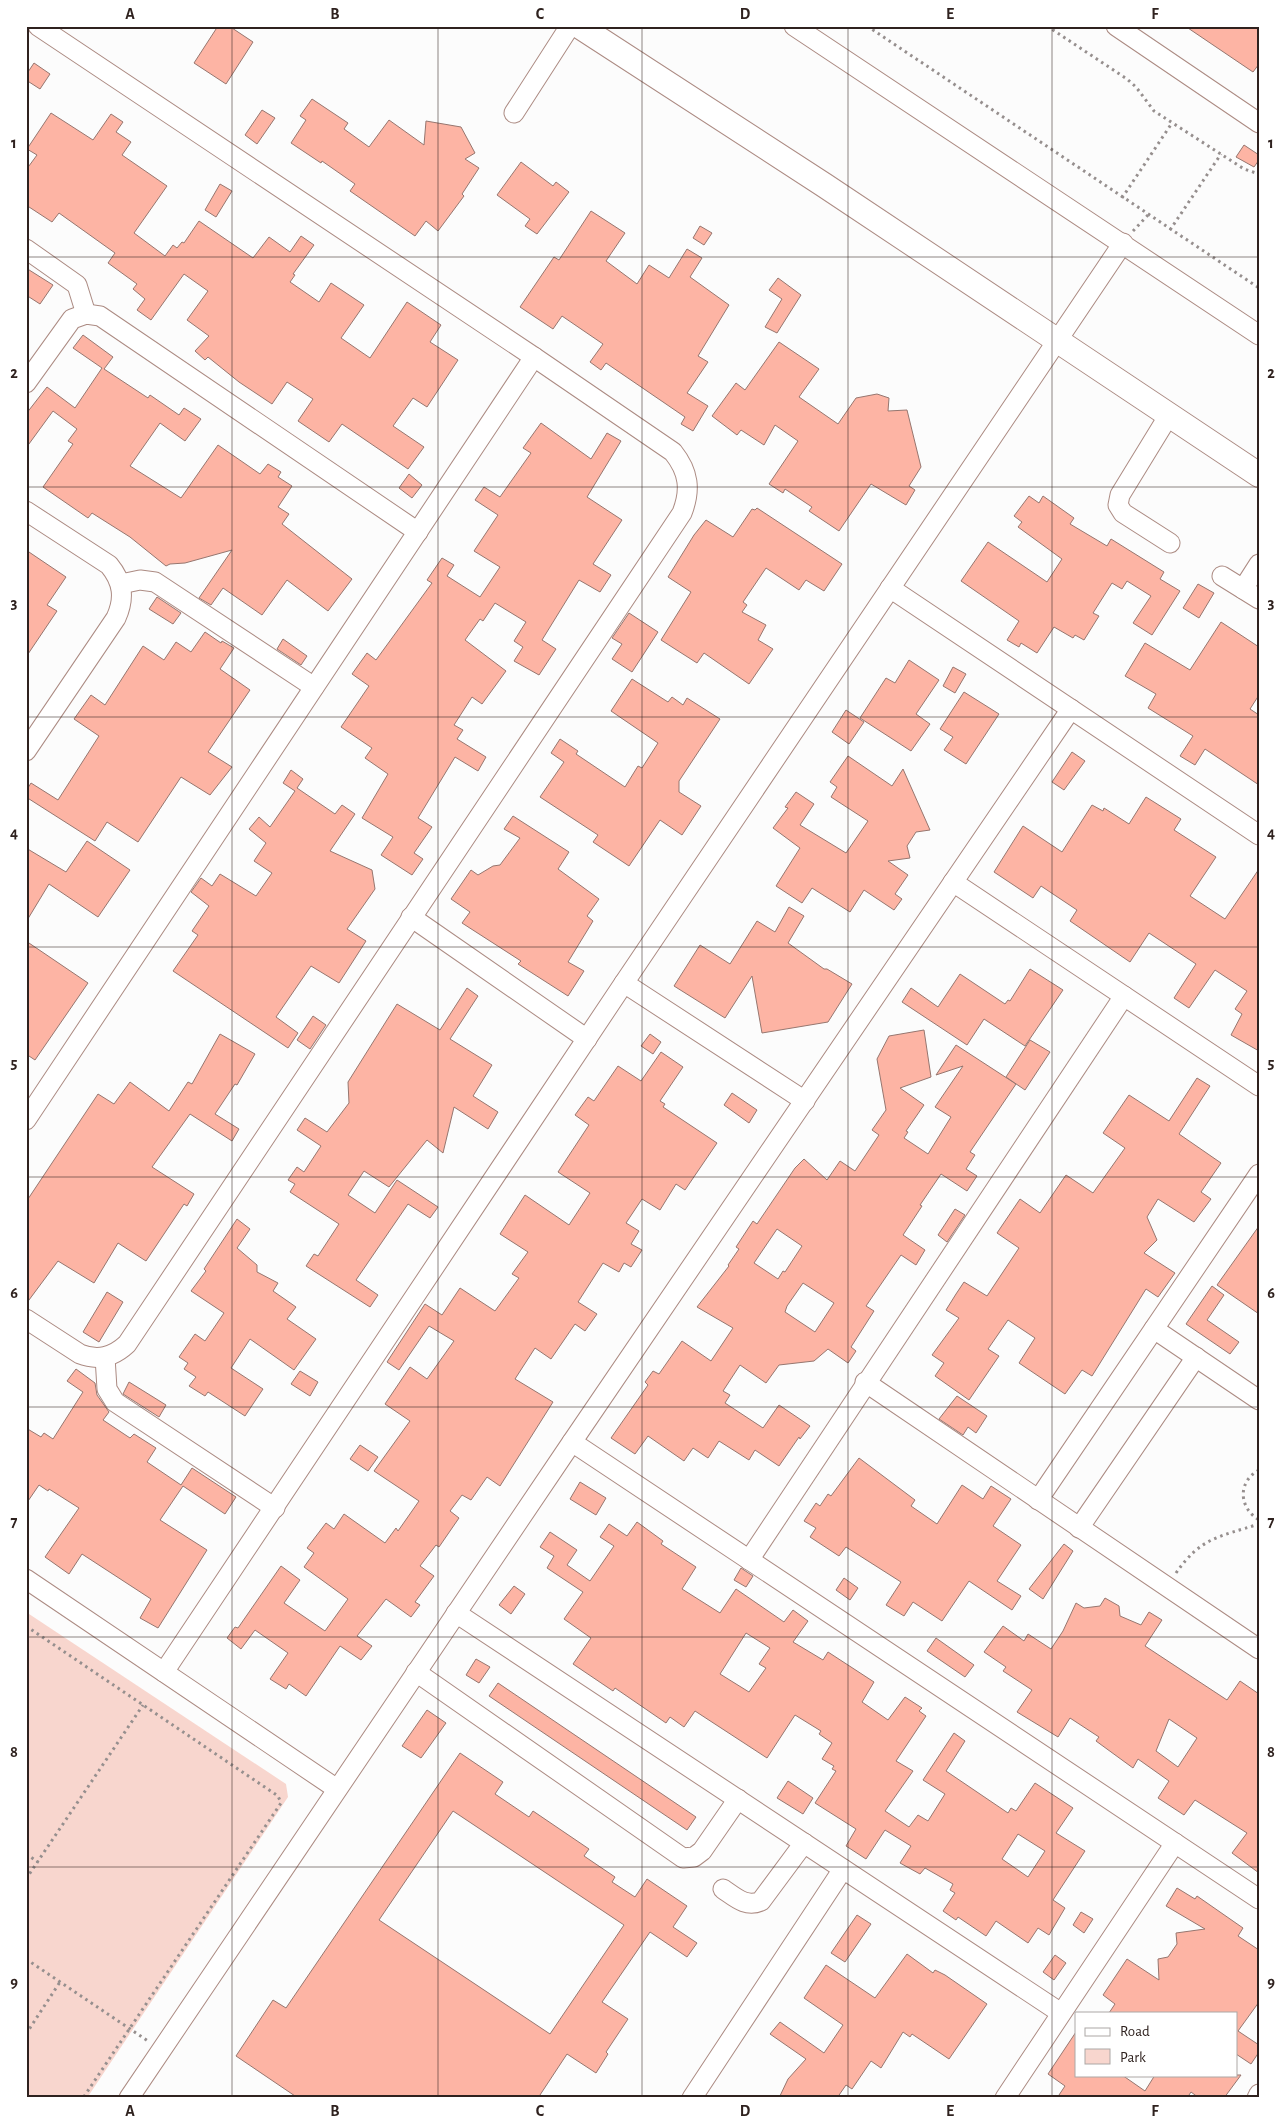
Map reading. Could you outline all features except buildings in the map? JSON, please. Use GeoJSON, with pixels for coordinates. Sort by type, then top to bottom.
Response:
{"type":"FeatureCollection","features":[{"type":"Feature","properties":{"kind":"main road"},"geometry":{"type":"LineString","coordinates":[[579,26],[824,185],[1259,475]]}},
{"type":"Feature","properties":{"kind":"street"},"geometry":{"type":"LineString","coordinates":[[26,1319],[80,1354],[96,1358],[113,1354],[127,1344],[411,916],[682,513],[687,501],[688,488],[687,474],[682,462],[673,452],[38,26]]}},
{"type":"Feature","properties":{"kind":"street"},"geometry":{"type":"LineString","coordinates":[[514,114],[570,26]]}},
{"type":"Feature","properties":{"kind":"street"},"geometry":{"type":"LineString","coordinates":[[794,26],[1259,335]]}},
{"type":"Feature","properties":{"kind":"street"},"geometry":{"type":"LineString","coordinates":[[1116,26],[1259,122]]}},
{"type":"Feature","properties":{"kind":"street"},"geometry":{"type":"LineString","coordinates":[[164,1672],[586,1039],[1123,244]]}},
{"type":"Feature","properties":{"kind":"street"},"geometry":{"type":"LineString","coordinates":[[26,249],[77,285],[86,314]]}},
{"type":"Feature","properties":{"kind":"street"},"geometry":{"type":"LineString","coordinates":[[26,383],[67,324],[86,314],[93,314],[106,319],[418,532]]}},
{"type":"Feature","properties":{"kind":"street"},"geometry":{"type":"LineString","coordinates":[[26,1120],[534,357]]}},
{"type":"Feature","properties":{"kind":"street"},"geometry":{"type":"LineString","coordinates":[[1170,415],[1120,494],[1118,504],[1123,513],[1170,543]]}},
{"type":"Feature","properties":{"kind":"street"},"geometry":{"type":"LineString","coordinates":[[26,512],[109,565],[117,574],[121,584],[122,596],[121,607],[116,618],[26,751]]}},
{"type":"Feature","properties":{"kind":"street"},"geometry":{"type":"LineString","coordinates":[[1243,589],[1259,564]]}},
{"type":"Feature","properties":{"kind":"street"},"geometry":{"type":"LineString","coordinates":[[1222,576],[1259,599]]}},
{"type":"Feature","properties":{"kind":"street"},"geometry":{"type":"LineString","coordinates":[[121,584],[140,580],[155,582],[314,687]]}},
{"type":"Feature","properties":{"kind":"street"},"geometry":{"type":"LineString","coordinates":[[890,588],[1259,835]]}},
{"type":"Feature","properties":{"kind":"street"},"geometry":{"type":"LineString","coordinates":[[129,2098],[456,1613],[1071,709]]}},
{"type":"Feature","properties":{"kind":"street"},"geometry":{"type":"LineString","coordinates":[[953,882],[1259,1086]]}},
{"type":"Feature","properties":{"kind":"street"},"geometry":{"type":"LineString","coordinates":[[411,916],[586,1039]]}},
{"type":"Feature","properties":{"kind":"street"},"geometry":{"type":"LineString","coordinates":[[624,983],[805,1101]]}},
{"type":"Feature","properties":{"kind":"street"},"geometry":{"type":"LineString","coordinates":[[749,1560],[865,1382],[1124,996]]}},
{"type":"Feature","properties":{"kind":"street"},"geometry":{"type":"LineString","coordinates":[[1038,1500],[1259,1174]]}},
{"type":"Feature","properties":{"kind":"street"},"geometry":{"type":"LineString","coordinates":[[1154,1328],[1259,1400]]}},
{"type":"Feature","properties":{"kind":"street"},"geometry":{"type":"LineString","coordinates":[[105,1357],[107,1389],[116,1402],[275,1508]]}},
{"type":"Feature","properties":{"kind":"street"},"geometry":{"type":"LineString","coordinates":[[1079,1528],[1196,1357]]}},
{"type":"Feature","properties":{"kind":"street"},"geometry":{"type":"LineString","coordinates":[[865,1382],[1259,1649]]}},
{"type":"Feature","properties":{"kind":"street"},"geometry":{"type":"LineString","coordinates":[[572,1442],[1259,1899]]}},
{"type":"Feature","properties":{"kind":"street"},"geometry":{"type":"LineString","coordinates":[[26,1579],[337,1789]]}},
{"type":"Feature","properties":{"kind":"street"},"geometry":{"type":"LineString","coordinates":[[456,1613],[1061,2013]]}},
{"type":"Feature","properties":{"kind":"street"},"geometry":{"type":"LineString","coordinates":[[416,1672],[683,1858],[694,1857],[702,1851],[738,1799]]}},
{"type":"Feature","properties":{"kind":"street"},"geometry":{"type":"LineString","coordinates":[[722,1889],[745,1903],[756,1903],[761,1900],[804,1843]]}},
{"type":"Feature","properties":{"kind":"street"},"geometry":{"type":"LineString","coordinates":[[1005,2098],[1175,1843]]}},
{"type":"Feature","properties":{"kind":"street"},"geometry":{"type":"LineString","coordinates":[[692,2098],[843,1869]]}},
{"type":"Feature","properties":{"kind":"street"},"geometry":{"type":"LineString","coordinates":[[1256,2098],[1259,2094]]}},
{"type":"Feature","properties":{"kind":"path"},"geometry":{"type":"LineString","coordinates":[[867,26],[1259,288]]}},
{"type":"Feature","properties":{"kind":"path"},"geometry":{"type":"LineString","coordinates":[[1047,26],[1127,79],[1140,92],[1152,109],[1172,123],[1244,169],[1259,174]]}},
{"type":"Feature","properties":{"kind":"path"},"geometry":{"type":"LineString","coordinates":[[1122,198],[1172,123]]}},
{"type":"Feature","properties":{"kind":"path"},"geometry":{"type":"LineString","coordinates":[[1170,230],[1221,154]]}},
{"type":"Feature","properties":{"kind":"path"},"geometry":{"type":"LineString","coordinates":[[1259,1470],[1248,1478],[1243,1493],[1247,1509],[1259,1520]]}},
{"type":"Feature","properties":{"kind":"path"},"geometry":{"type":"LineString","coordinates":[[1166,1587],[1187,1558],[1202,1544],[1259,1524]]}},
{"type":"Feature","properties":{"kind":"path"},"geometry":{"type":"LineString","coordinates":[[26,1626],[278,1796],[281,1803],[83,2098]]}},
{"type":"Feature","properties":{"kind":"path"},"geometry":{"type":"LineString","coordinates":[[26,1879],[143,1705]]}},
{"type":"Feature","properties":{"kind":"path"},"geometry":{"type":"LineString","coordinates":[[26,1854],[38,1862]]}},
{"type":"Feature","properties":{"kind":"path"},"geometry":{"type":"LineString","coordinates":[[26,1960],[161,2050]]}},
{"type":"Feature","properties":{"kind":"path"},"geometry":{"type":"LineString","coordinates":[[26,2034],[60,1982]]}},
{"type":"Feature","properties":{"kind":"green space"},"geometry":{"type":"Polygon","coordinates":[[[26,1612],[286,1784],[288,1797],[87,2098],[26,2098],[26,1612]]]}}]}
